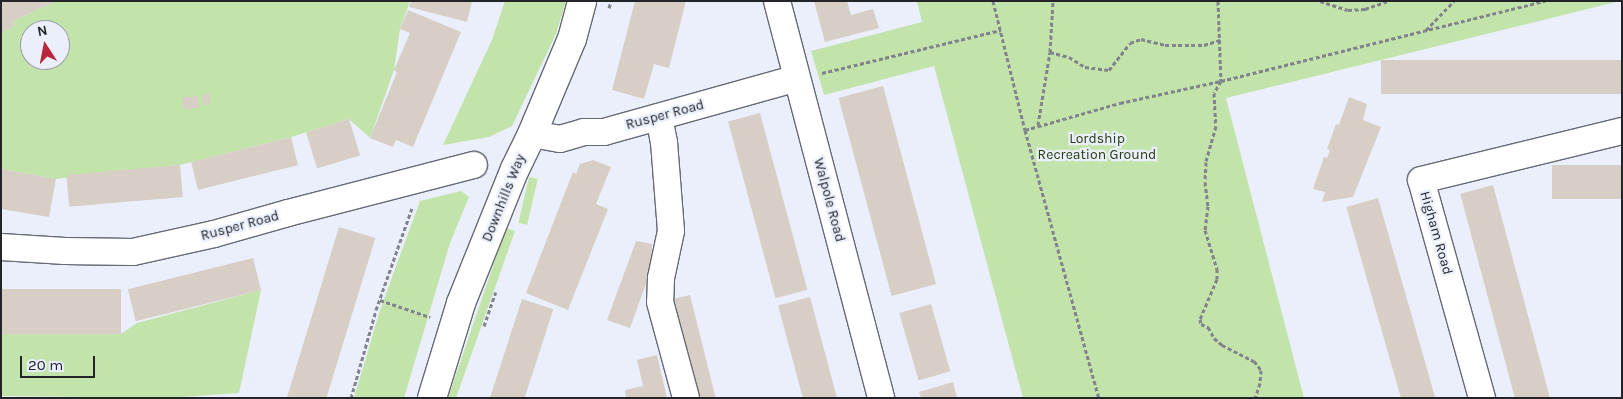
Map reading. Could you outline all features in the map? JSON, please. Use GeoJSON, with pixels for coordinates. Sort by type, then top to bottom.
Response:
{"type":"FeatureCollection","features":[{"type":"Feature","properties":{"kind":"main road","name":"Downhills Way"},"geometry":{"type":"LineString","coordinates":[[432,398],[454,325],[515,169],[532,134],[572,39],[582,1]]}},
{"type":"Feature","properties":{"kind":"street","name":"Walpole Road"},"geometry":{"type":"LineString","coordinates":[[777,1],[881,398]]}},
{"type":"Feature","properties":{"kind":"street","name":"Rusper Road"},"geometry":{"type":"LineString","coordinates":[[532,134],[560,139],[584,132],[604,132],[797,78]]}},
{"type":"Feature","properties":{"kind":"street"},"geometry":{"type":"LineString","coordinates":[[659,117],[664,142],[671,230],[661,278],[660,302],[686,398]]}},
{"type":"Feature","properties":{"kind":"street","name":"Higham Road"},"geometry":{"type":"LineString","coordinates":[[1482,398],[1421,180],[1622,131]]}},
{"type":"Feature","properties":{"kind":"street","name":"Rusper Road"},"geometry":{"type":"LineString","coordinates":[[1,247],[65,251],[133,252],[214,234],[474,165]]}},
{"type":"Feature","properties":{"kind":"path"},"geometry":{"type":"LineString","coordinates":[[608,15],[611,1]]}},
{"type":"Feature","properties":{"kind":"path"},"geometry":{"type":"LineString","coordinates":[[993,1],[1025,130],[1100,398]]}},
{"type":"Feature","properties":{"kind":"path"},"geometry":{"type":"LineString","coordinates":[[1038,125],[1050,52],[1053,1]]}},
{"type":"Feature","properties":{"kind":"path"},"geometry":{"type":"LineString","coordinates":[[1218,1],[1221,81],[1214,93],[1216,126],[1206,162],[1205,182],[1208,206],[1205,230],[1217,269],[1217,279],[1200,319],[1201,324],[1208,326],[1214,338],[1222,345],[1254,361],[1261,370],[1260,383],[1255,398]]}},
{"type":"Feature","properties":{"kind":"path"},"geometry":{"type":"LineString","coordinates":[[1320,1],[1348,10],[1365,9],[1388,1]]}},
{"type":"Feature","properties":{"kind":"path"},"geometry":{"type":"LineString","coordinates":[[1425,31],[1454,1]]}},
{"type":"Feature","properties":{"kind":"path"},"geometry":{"type":"LineString","coordinates":[[1025,130],[1120,103],[1221,81],[1545,1]]}},
{"type":"Feature","properties":{"kind":"path"},"geometry":{"type":"LineString","coordinates":[[797,78],[1001,30]]}},
{"type":"Feature","properties":{"kind":"path"},"geometry":{"type":"LineString","coordinates":[[1050,52],[1069,57],[1085,67],[1109,70],[1130,43],[1141,39],[1166,45],[1204,45],[1220,40]]}},
{"type":"Feature","properties":{"kind":"path"},"geometry":{"type":"LineString","coordinates":[[351,398],[380,300],[416,196],[414,181]]}},
{"type":"Feature","properties":{"kind":"path"},"geometry":{"type":"LineString","coordinates":[[482,332],[499,285]]}},
{"type":"Feature","properties":{"kind":"path"},"geometry":{"type":"LineString","coordinates":[[380,300],[454,325]]}},
{"type":"Feature","properties":{"kind":"green space"},"geometry":{"type":"Polygon","coordinates":[[[56,1],[410,1],[400,29],[394,70],[370,138],[349,119],[291,137],[180,165],[56,179],[1,169],[1,33],[15,25],[13,21],[56,1]]]}},
{"type":"Feature","properties":{"kind":"green space"},"geometry":{"type":"Polygon","coordinates":[[[505,1],[566,1],[556,34],[512,126],[489,137],[443,145],[492,40],[505,1]]]}},
{"type":"Feature","properties":{"kind":"green space","name":"Lordship Recreation Ground"},"geometry":{"type":"Polygon","coordinates":[[[917,1],[1620,1],[1226,98],[1304,398],[1023,398],[934,66],[824,95],[811,51],[922,22],[917,1]]]}},
{"type":"Feature","properties":{"kind":"green space"},"geometry":{"type":"Polygon","coordinates":[[[529,177],[538,179],[527,225],[518,223],[529,177]]]}},
{"type":"Feature","properties":{"kind":"green space"},"geometry":{"type":"Polygon","coordinates":[[[461,191],[469,197],[450,243],[404,398],[354,398],[380,310],[420,201],[461,191]]]}},
{"type":"Feature","properties":{"kind":"green space"},"geometry":{"type":"Polygon","coordinates":[[[506,228],[515,231],[456,398],[448,398],[506,228]]]}},
{"type":"Feature","properties":{"kind":"green space"},"geometry":{"type":"Polygon","coordinates":[[[261,290],[239,393],[169,398],[1,396],[1,334],[121,334],[137,323],[261,290]]]}},
{"type":"Feature","properties":{"kind":"building"},"geometry":{"type":"Polygon","coordinates":[[[1,1],[56,1],[13,21],[15,25],[1,33],[1,1]]]}},
{"type":"Feature","properties":{"kind":"building"},"geometry":{"type":"Polygon","coordinates":[[[411,1],[472,1],[467,22],[409,7],[411,1]]]}},
{"type":"Feature","properties":{"kind":"building"},"geometry":{"type":"Polygon","coordinates":[[[635,1],[686,1],[669,68],[654,64],[644,99],[612,90],[635,1]]]}},
{"type":"Feature","properties":{"kind":"building"},"geometry":{"type":"Polygon","coordinates":[[[814,1],[847,1],[851,15],[873,9],[879,28],[825,42],[814,1]]]}},
{"type":"Feature","properties":{"kind":"building"},"geometry":{"type":"Polygon","coordinates":[[[408,10],[461,32],[413,147],[396,140],[393,147],[370,138],[397,72],[394,70],[410,33],[400,29],[408,10]]]}},
{"type":"Feature","properties":{"kind":"building"},"geometry":{"type":"Polygon","coordinates":[[[1381,60],[1622,60],[1622,94],[1381,94],[1381,60]]]}},
{"type":"Feature","properties":{"kind":"building"},"geometry":{"type":"Polygon","coordinates":[[[883,86],[936,284],[892,296],[839,98],[883,86]]]}},
{"type":"Feature","properties":{"kind":"building"},"geometry":{"type":"Polygon","coordinates":[[[209,93],[210,104],[204,106],[202,95],[209,93]]]}},
{"type":"Feature","properties":{"kind":"building"},"geometry":{"type":"Polygon","coordinates":[[[198,96],[199,108],[183,109],[182,97],[198,96]]]}},
{"type":"Feature","properties":{"kind":"building"},"geometry":{"type":"Polygon","coordinates":[[[1349,97],[1367,104],[1363,120],[1381,127],[1353,197],[1322,202],[1325,192],[1313,189],[1324,157],[1327,158],[1330,150],[1327,149],[1336,124],[1339,125],[1349,97]]]}},
{"type":"Feature","properties":{"kind":"building"},"geometry":{"type":"Polygon","coordinates":[[[760,113],[807,290],[775,298],[728,122],[760,113]]]}},
{"type":"Feature","properties":{"kind":"building"},"geometry":{"type":"Polygon","coordinates":[[[349,119],[360,155],[317,168],[306,132],[349,119]]]}},
{"type":"Feature","properties":{"kind":"building"},"geometry":{"type":"Polygon","coordinates":[[[291,137],[298,165],[198,190],[191,162],[291,137]]]}},
{"type":"Feature","properties":{"kind":"building"},"geometry":{"type":"Polygon","coordinates":[[[593,160],[611,167],[596,204],[608,209],[568,310],[526,293],[573,172],[576,174],[580,164],[593,160]]]}},
{"type":"Feature","properties":{"kind":"building"},"geometry":{"type":"Polygon","coordinates":[[[180,165],[183,197],[69,207],[66,175],[180,165]]]}},
{"type":"Feature","properties":{"kind":"building"},"geometry":{"type":"Polygon","coordinates":[[[1552,165],[1622,165],[1622,199],[1552,199],[1552,165]]]}},
{"type":"Feature","properties":{"kind":"building"},"geometry":{"type":"Polygon","coordinates":[[[1,169],[56,179],[49,217],[1,209],[1,169]]]}},
{"type":"Feature","properties":{"kind":"building"},"geometry":{"type":"Polygon","coordinates":[[[1493,185],[1550,398],[1515,398],[1460,194],[1493,185]]]}},
{"type":"Feature","properties":{"kind":"building"},"geometry":{"type":"Polygon","coordinates":[[[1378,198],[1435,398],[1401,398],[1346,207],[1378,198]]]}},
{"type":"Feature","properties":{"kind":"building"},"geometry":{"type":"Polygon","coordinates":[[[339,227],[375,238],[326,398],[287,398],[339,227]]]}},
{"type":"Feature","properties":{"kind":"building"},"geometry":{"type":"Polygon","coordinates":[[[636,241],[652,244],[651,270],[630,328],[607,320],[636,241]]]}},
{"type":"Feature","properties":{"kind":"building"},"geometry":{"type":"Polygon","coordinates":[[[253,258],[261,290],[136,321],[128,289],[253,258]]]}},
{"type":"Feature","properties":{"kind":"building"},"geometry":{"type":"Polygon","coordinates":[[[1,289],[121,289],[121,334],[1,334],[1,289]]]}},
{"type":"Feature","properties":{"kind":"building"},"geometry":{"type":"Polygon","coordinates":[[[690,295],[716,398],[694,398],[670,300],[690,295]]]}},
{"type":"Feature","properties":{"kind":"building"},"geometry":{"type":"Polygon","coordinates":[[[810,297],[837,398],[803,398],[778,306],[810,297]]]}},
{"type":"Feature","properties":{"kind":"building"},"geometry":{"type":"Polygon","coordinates":[[[522,299],[553,309],[525,398],[490,397],[522,299]]]}},
{"type":"Feature","properties":{"kind":"building"},"geometry":{"type":"Polygon","coordinates":[[[931,304],[950,371],[919,380],[899,313],[931,304]]]}},
{"type":"Feature","properties":{"kind":"building"},"geometry":{"type":"Polygon","coordinates":[[[657,355],[667,398],[626,398],[625,390],[643,386],[637,360],[657,355]]]}},
{"type":"Feature","properties":{"kind":"building"},"geometry":{"type":"Polygon","coordinates":[[[953,382],[957,398],[921,398],[919,392],[953,382]]]}}]}
